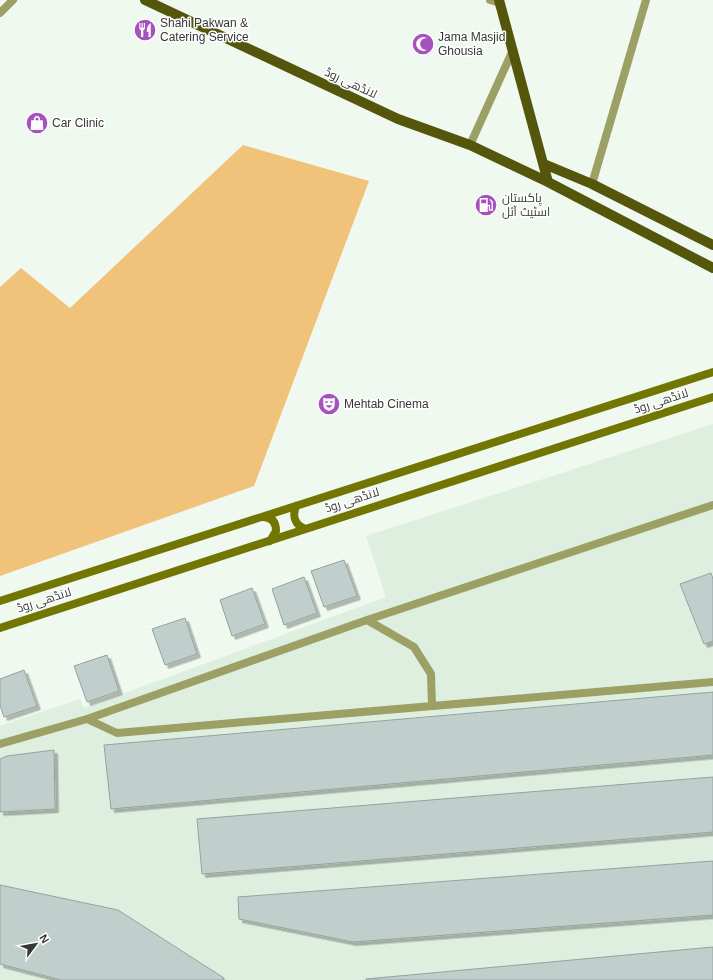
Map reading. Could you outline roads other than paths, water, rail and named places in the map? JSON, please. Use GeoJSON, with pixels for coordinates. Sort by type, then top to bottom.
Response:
{"type":"FeatureCollection","features":[{"type":"Feature","properties":{"kind":"main road","name":"لانڈھی روڈ"},"geometry":{"type":"LineString","coordinates":[[145,0],[398,119],[470,145],[548,182],[713,268]]}},
{"type":"Feature","properties":{"kind":"main road"},"geometry":{"type":"LineString","coordinates":[[496,1],[513,50],[548,182]]}},
{"type":"Feature","properties":{"kind":"main road"},"geometry":{"type":"LineString","coordinates":[[544,164],[592,184],[713,245]]}},
{"type":"Feature","properties":{"kind":"main road","name":"لانڈھی روڈ"},"geometry":{"type":"LineString","coordinates":[[0,601],[713,372]]}},
{"type":"Feature","properties":{"kind":"main road","name":"لانڈھی روڈ"},"geometry":{"type":"LineString","coordinates":[[0,628],[713,397]]}},
{"type":"Feature","properties":{"kind":"main road"},"geometry":{"type":"LineString","coordinates":[[296,506],[293,515],[297,524],[305,529]]}},
{"type":"Feature","properties":{"kind":"main road"},"geometry":{"type":"LineString","coordinates":[[263,517],[270,518],[275,524],[276,532],[270,541]]}},
{"type":"Feature","properties":{"kind":"street"},"geometry":{"type":"LineString","coordinates":[[0,13],[13,0]]}},
{"type":"Feature","properties":{"kind":"street"},"geometry":{"type":"LineString","coordinates":[[592,184],[646,0]]}},
{"type":"Feature","properties":{"kind":"street"},"geometry":{"type":"LineString","coordinates":[[470,145],[513,50]]}},
{"type":"Feature","properties":{"kind":"street"},"geometry":{"type":"LineString","coordinates":[[0,744],[87,719],[367,620],[713,505]]}},
{"type":"Feature","properties":{"kind":"street"},"geometry":{"type":"LineString","coordinates":[[367,620],[414,647],[431,674],[432,706]]}},
{"type":"Feature","properties":{"kind":"street"},"geometry":{"type":"LineString","coordinates":[[87,719],[117,734],[713,682]]}},
{"type":"Feature","properties":{"kind":"place","name":"Shahi Pakwan & Catering Service"},"geometry":{"type":"Point","coordinates":[145,30]}},
{"type":"Feature","properties":{"kind":"place","name":"Jama Masjid Ghousia"},"geometry":{"type":"Point","coordinates":[423,44]}},
{"type":"Feature","properties":{"kind":"place","name":"Car Clinic"},"geometry":{"type":"Point","coordinates":[37,123]}},
{"type":"Feature","properties":{"kind":"place","name":"پاکستان اسٹیٹ آئل"},"geometry":{"type":"Point","coordinates":[486,205]}},
{"type":"Feature","properties":{"kind":"place","name":"Mehtab Cinema"},"geometry":{"type":"Point","coordinates":[329,404]}}]}
